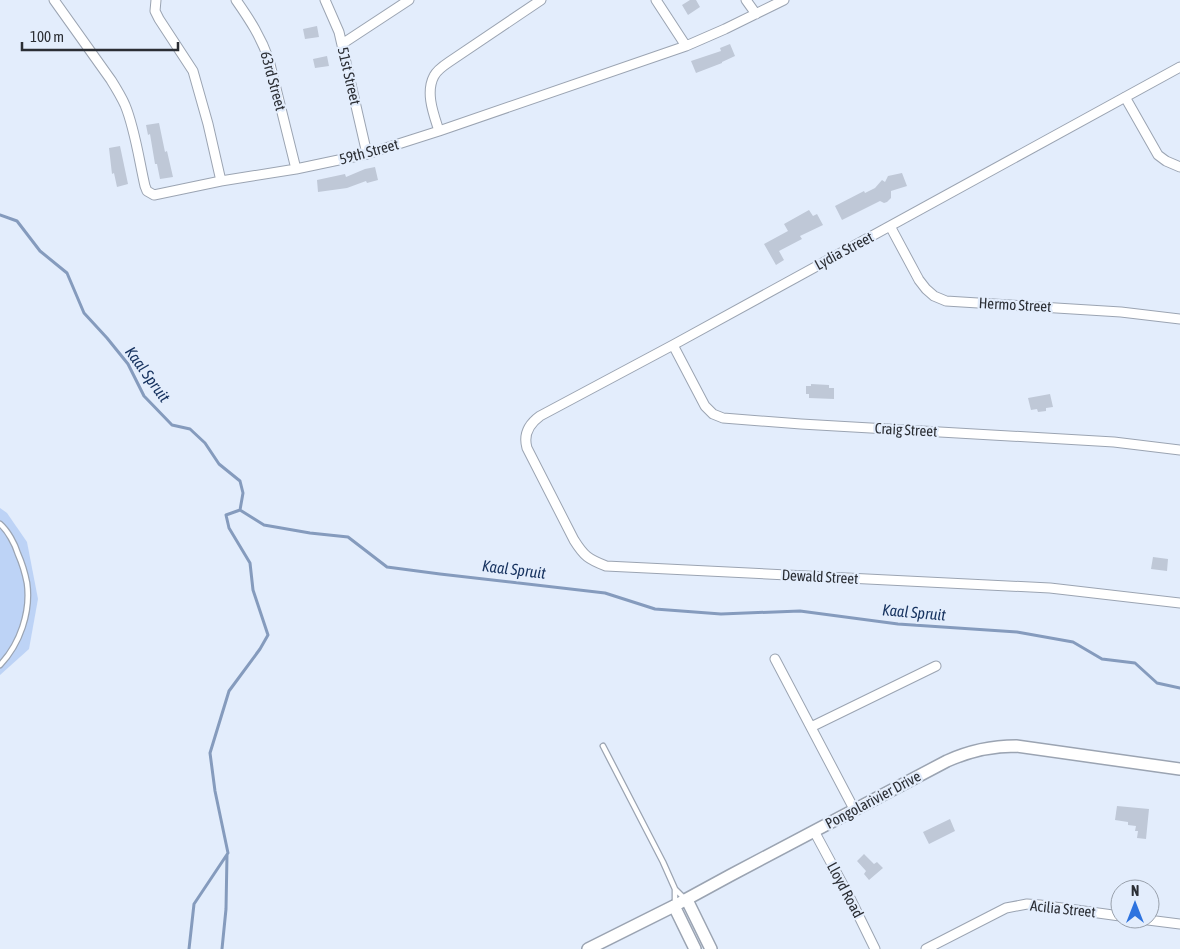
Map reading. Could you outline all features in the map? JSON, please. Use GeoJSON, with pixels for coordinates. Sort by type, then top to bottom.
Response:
{"type":"FeatureCollection","features":[{"type":"Feature","properties":{"kind":"street","name":"59th Street"},"geometry":{"type":"LineString","coordinates":[[54,0],[111,80],[125,106],[132,127],[146,191],[154,195],[367,154],[686,46],[784,0]]}},
{"type":"Feature","properties":{"kind":"street"},"geometry":{"type":"LineString","coordinates":[[156,0],[155,11],[159,19],[193,71],[221,181]]}},
{"type":"Feature","properties":{"kind":"street","name":"63rd Street"},"geometry":{"type":"LineString","coordinates":[[236,0],[264,45],[296,169]]}},
{"type":"Feature","properties":{"kind":"street","name":"51st Street"},"geometry":{"type":"LineString","coordinates":[[325,0],[342,44],[367,154]]}},
{"type":"Feature","properties":{"kind":"street"},"geometry":{"type":"LineString","coordinates":[[342,44],[409,0]]}},
{"type":"Feature","properties":{"kind":"street"},"geometry":{"type":"LineString","coordinates":[[439,131],[431,101],[434,75],[449,62],[541,0]]}},
{"type":"Feature","properties":{"kind":"street"},"geometry":{"type":"LineString","coordinates":[[656,0],[686,46]]}},
{"type":"Feature","properties":{"kind":"street"},"geometry":{"type":"LineString","coordinates":[[746,0],[756,14]]}},
{"type":"Feature","properties":{"kind":"street","name":"Lydia Street"},"geometry":{"type":"LineString","coordinates":[[527,448],[525,441],[528,428],[540,416],[1180,67]]}},
{"type":"Feature","properties":{"kind":"street"},"geometry":{"type":"LineString","coordinates":[[1125,97],[1158,156],[1180,167]]}},
{"type":"Feature","properties":{"kind":"street","name":"Hermo Street"},"geometry":{"type":"LineString","coordinates":[[890,226],[926,290],[946,301],[1121,312],[1180,320]]}},
{"type":"Feature","properties":{"kind":"street","name":"Craig Street"},"geometry":{"type":"LineString","coordinates":[[673,345],[705,406],[713,414],[723,418],[821,426],[1114,442],[1180,450]]}},
{"type":"Feature","properties":{"kind":"street","name":"Dewald Street"},"geometry":{"type":"LineString","coordinates":[[527,448],[574,540],[583,553],[592,560],[606,566],[1050,588],[1180,603]]}},
{"type":"Feature","properties":{"kind":"street"},"geometry":{"type":"LineString","coordinates":[[775,659],[854,809]]}},
{"type":"Feature","properties":{"kind":"street"},"geometry":{"type":"LineString","coordinates":[[811,727],[936,666]]}},
{"type":"Feature","properties":{"kind":"street","name":"Pongolarivier Drive"},"geometry":{"type":"LineString","coordinates":[[588,949],[687,900],[854,809],[970,752],[992,747],[1016,746],[1180,769]]}},
{"type":"Feature","properties":{"kind":"street","name":"Lloyd Road"},"geometry":{"type":"LineString","coordinates":[[814,831],[875,949]]}},
{"type":"Feature","properties":{"kind":"street"},"geometry":{"type":"LineString","coordinates":[[687,900],[711,949]]}},
{"type":"Feature","properties":{"kind":"street","name":"Acilia Street"},"geometry":{"type":"LineString","coordinates":[[926,949],[1006,908],[1016,906],[1027,904],[1040,905],[1110,915]]}},
{"type":"Feature","properties":{"kind":"street"},"geometry":{"type":"LineString","coordinates":[[674,906],[695,949]]}},
{"type":"Feature","properties":{"kind":"street"},"geometry":{"type":"LineString","coordinates":[[1160,922],[1180,924]]}},
{"type":"Feature","properties":{"kind":"lane"},"geometry":{"type":"LineString","coordinates":[[0,524],[16,548],[24,569],[28,601],[18,640],[0,665]]}},
{"type":"Feature","properties":{"kind":"lane"},"geometry":{"type":"LineString","coordinates":[[603,746],[675,889],[687,900]]}},
{"type":"Feature","properties":{"kind":"lane"},"geometry":{"type":"LineString","coordinates":[[674,906],[675,889]]}},
{"type":"Feature","properties":{"kind":"shaded area"},"geometry":{"type":"Polygon","coordinates":[[[0,508],[7,513],[27,542],[38,599],[29,649],[0,675],[0,508]]]}},
{"type":"Feature","properties":{"kind":"building"},"geometry":{"type":"Polygon","coordinates":[[[690,0],[696,0],[700,7],[688,15],[682,5],[690,0]]]}},
{"type":"Feature","properties":{"kind":"building"},"geometry":{"type":"Polygon","coordinates":[[[317,26],[319,37],[305,39],[303,29],[317,26]]]}},
{"type":"Feature","properties":{"kind":"building"},"geometry":{"type":"Polygon","coordinates":[[[730,44],[735,56],[696,73],[691,61],[721,51],[720,48],[730,44]]]}},
{"type":"Feature","properties":{"kind":"building"},"geometry":{"type":"Polygon","coordinates":[[[327,56],[329,66],[315,68],[313,59],[327,56]]]}},
{"type":"Feature","properties":{"kind":"building"},"geometry":{"type":"Polygon","coordinates":[[[159,123],[173,177],[160,179],[157,164],[155,164],[150,134],[148,135],[146,125],[159,123]]]}},
{"type":"Feature","properties":{"kind":"building"},"geometry":{"type":"Polygon","coordinates":[[[120,146],[128,184],[117,187],[114,173],[112,174],[109,148],[120,146]]]}},
{"type":"Feature","properties":{"kind":"building"},"geometry":{"type":"Polygon","coordinates":[[[375,167],[378,180],[367,183],[366,181],[347,188],[318,192],[317,180],[345,174],[346,177],[375,167]]]}},
{"type":"Feature","properties":{"kind":"building"},"geometry":{"type":"Polygon","coordinates":[[[902,173],[907,186],[891,191],[891,198],[887,202],[880,201],[842,220],[835,206],[864,191],[865,193],[875,188],[882,180],[885,182],[888,176],[902,173]]]}},
{"type":"Feature","properties":{"kind":"building"},"geometry":{"type":"Polygon","coordinates":[[[809,210],[813,216],[817,214],[823,225],[800,236],[802,239],[779,251],[784,260],[776,265],[764,244],[788,231],[784,224],[809,210]]]}},
{"type":"Feature","properties":{"kind":"building"},"geometry":{"type":"Polygon","coordinates":[[[811,384],[829,385],[829,388],[834,388],[834,399],[809,398],[809,394],[806,394],[806,386],[811,386],[811,384]]]}},
{"type":"Feature","properties":{"kind":"building"},"geometry":{"type":"Polygon","coordinates":[[[1050,394],[1053,407],[1046,408],[1046,411],[1038,412],[1037,409],[1031,410],[1028,398],[1050,394]]]}},
{"type":"Feature","properties":{"kind":"building"},"geometry":{"type":"Polygon","coordinates":[[[1153,557],[1168,559],[1167,571],[1151,569],[1153,557]]]}},
{"type":"Feature","properties":{"kind":"building"},"geometry":{"type":"Polygon","coordinates":[[[1117,806],[1149,809],[1146,839],[1137,838],[1138,831],[1135,831],[1136,826],[1128,825],[1128,822],[1115,820],[1117,806]]]}},
{"type":"Feature","properties":{"kind":"building"},"geometry":{"type":"Polygon","coordinates":[[[950,819],[955,831],[929,844],[923,832],[950,819]]]}},
{"type":"Feature","properties":{"kind":"building"},"geometry":{"type":"Polygon","coordinates":[[[864,854],[874,864],[877,862],[883,868],[869,880],[864,874],[866,871],[857,861],[864,854]]]}},
{"type":"Feature","properties":{"kind":"waterway","name":"Kaal Spruit"},"geometry":{"type":"LineString","coordinates":[[0,215],[17,221],[40,251],[67,273],[84,313],[128,364],[144,396],[172,425],[190,429],[205,443],[219,464],[240,481],[243,493],[240,510]]}},
{"type":"Feature","properties":{"kind":"waterway","name":"Kaal Spruit"},"geometry":{"type":"LineString","coordinates":[[240,510],[264,525],[348,537],[387,567],[605,593],[655,609],[721,614],[800,611],[898,624],[1017,632],[1073,642],[1102,659],[1135,663],[1157,683],[1180,688]]}},
{"type":"Feature","properties":{"kind":"waterway"},"geometry":{"type":"LineString","coordinates":[[189,949],[194,904],[228,853],[215,791],[210,753],[229,691],[268,635],[253,590],[250,563],[229,528],[226,515],[240,510]]}},
{"type":"Feature","properties":{"kind":"waterway"},"geometry":{"type":"LineString","coordinates":[[222,949],[226,909],[227,855]]}}]}
